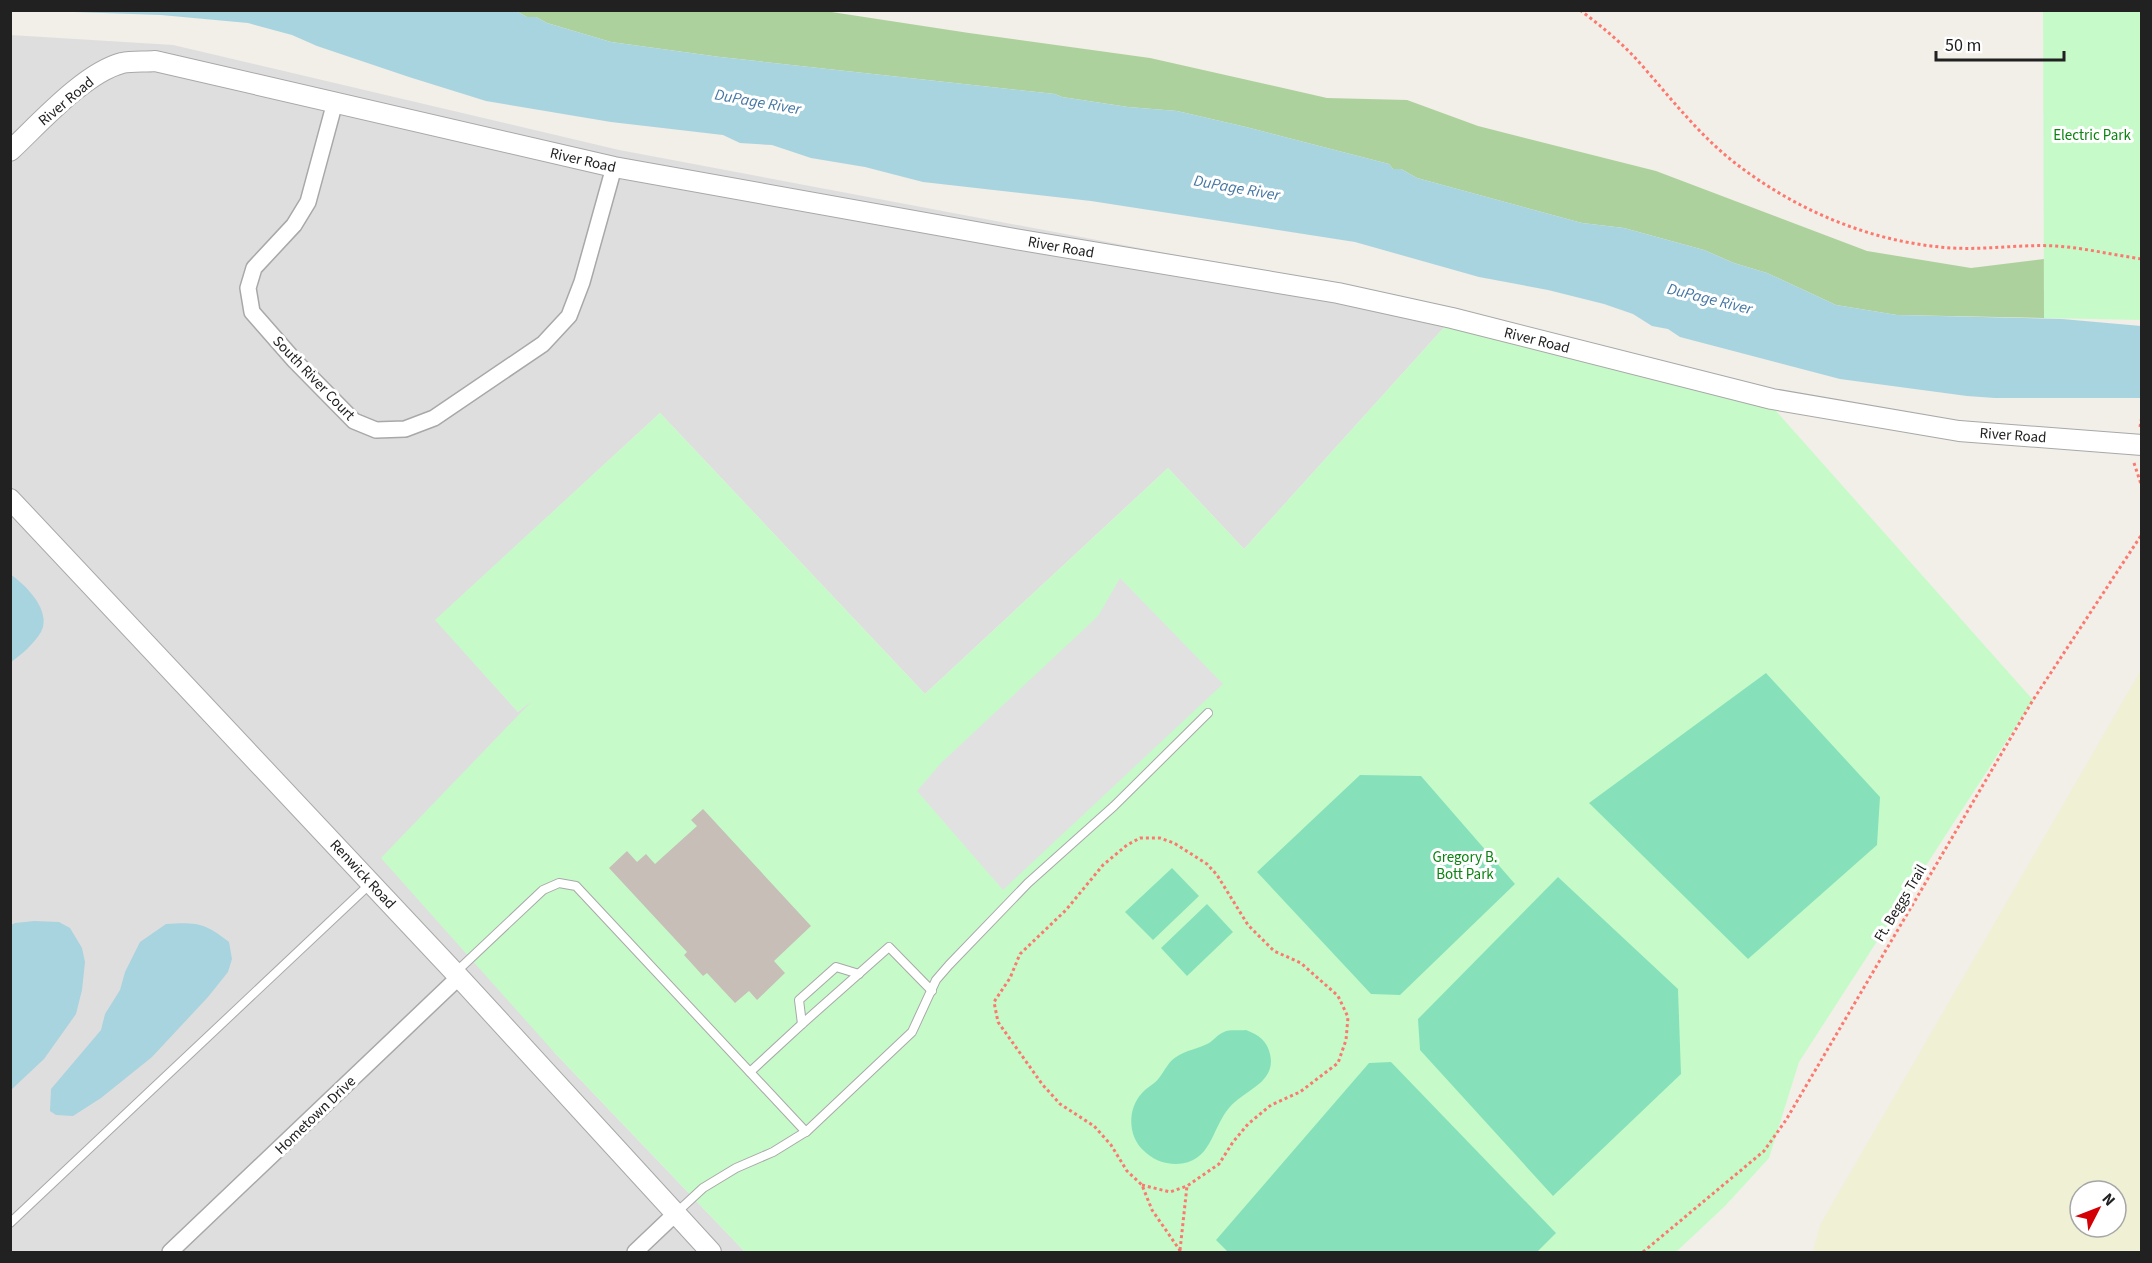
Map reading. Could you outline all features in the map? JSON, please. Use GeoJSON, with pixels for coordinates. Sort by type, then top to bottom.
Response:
{"type":"FeatureCollection","features":[{"type":"Feature","properties":{"kind":"street","name":"River Road"},"geometry":{"type":"LineString","coordinates":[[10,151],[93,77],[123,63],[155,61],[614,167],[1016,239],[1338,293],[1452,318],[1772,399],[1959,431],[2139,445]]}},
{"type":"Feature","properties":{"kind":"street","name":"South River Court"},"geometry":{"type":"LineString","coordinates":[[335,102],[308,202],[294,225],[254,268],[248,288],[252,312],[295,362],[354,421],[376,430],[405,429],[434,418],[543,344],[569,316],[582,282],[614,167]]}},
{"type":"Feature","properties":{"kind":"street","name":"Renwick Road"},"geometry":{"type":"LineString","coordinates":[[10,499],[457,975],[711,1252]]}},
{"type":"Feature","properties":{"kind":"street","name":"Hometown Drive"},"geometry":{"type":"LineString","coordinates":[[170,1252],[457,975]]}},
{"type":"Feature","properties":{"kind":"street"},"geometry":{"type":"LineString","coordinates":[[635,1252],[675,1214]]}},
{"type":"Feature","properties":{"kind":"lane"},"geometry":{"type":"LineString","coordinates":[[675,1214],[703,1188],[736,1168],[773,1152],[806,1132],[912,1032],[936,980],[949,964],[1028,883],[1114,806],[1208,713]]}},
{"type":"Feature","properties":{"kind":"lane"},"geometry":{"type":"LineString","coordinates":[[10,1223],[371,883]]}},
{"type":"Feature","properties":{"kind":"lane"},"geometry":{"type":"LineString","coordinates":[[457,975],[543,891],[559,883],[576,886],[806,1132]]}},
{"type":"Feature","properties":{"kind":"lane"},"geometry":{"type":"LineString","coordinates":[[750,1072],[890,947],[932,991]]}},
{"type":"Feature","properties":{"kind":"lane"},"geometry":{"type":"LineString","coordinates":[[802,1024],[800,1000],[836,967],[858,974]]}},
{"type":"Feature","properties":{"kind":"path"},"geometry":{"type":"LineString","coordinates":[[1580,10],[1610,33],[1637,60],[1705,137],[1761,182],[1798,204],[1841,223],[1914,244],[1971,248],[2056,246],[2142,259]]}},
{"type":"Feature","properties":{"kind":"path"},"geometry":{"type":"LineString","coordinates":[[2139,445],[2133,459],[2142,487]]}},
{"type":"Feature","properties":{"kind":"path","name":"Ft. Beggs Trail"},"geometry":{"type":"LineString","coordinates":[[1643,1252],[1764,1151],[1786,1120],[2033,700],[2142,534]]}},
{"type":"Feature","properties":{"kind":"path"},"geometry":{"type":"LineString","coordinates":[[1142,1185],[1170,1192],[1187,1186],[1219,1164],[1248,1124],[1271,1106],[1300,1092],[1338,1063],[1347,1040],[1348,1017],[1338,996],[1301,963],[1274,951],[1248,925],[1217,875],[1207,864],[1174,843],[1160,838],[1140,838],[1127,845],[1103,865],[1066,910],[1020,954],[1010,978],[994,1002],[998,1022],[1042,1084],[1060,1104],[1094,1126],[1111,1144],[1127,1171],[1142,1185],[1152,1210],[1181,1252]]}},
{"type":"Feature","properties":{"kind":"path"},"geometry":{"type":"LineString","coordinates":[[1181,1252],[1187,1186]]}},
{"type":"Feature","properties":{"kind":"shaded area"},"geometry":{"type":"Polygon","coordinates":[[[10,35],[173,45],[619,150],[1410,299],[1448,323],[1244,549],[1168,468],[925,694],[660,413],[436,620],[518,712],[540,693],[554,1052],[745,1252],[11,1252],[10,35]]]}},
{"type":"Feature","properties":{"kind":"shaded area"},"geometry":{"type":"Polygon","coordinates":[[[1120,578],[1223,684],[1003,890],[917,791],[941,763],[1098,616],[1120,578]]]}},
{"type":"Feature","properties":{"kind":"green space"},"geometry":{"type":"Polygon","coordinates":[[[516,11],[825,11],[1150,58],[1327,98],[1407,100],[1478,126],[1656,171],[1867,251],[1971,268],[2044,259],[2044,318],[1897,315],[1836,305],[1767,273],[1734,263],[1704,250],[1624,228],[1582,223],[1417,178],[1401,169],[1393,169],[1389,164],[1177,111],[1128,107],[1055,94],[720,57],[611,42],[547,23],[536,17],[527,17],[516,11]]]}},
{"type":"Feature","properties":{"kind":"green space","name":"Electric Park"},"geometry":{"type":"Polygon","coordinates":[[[2043,11],[2141,11],[2141,320],[2044,318],[2043,11]]]}},
{"type":"Feature","properties":{"kind":"green space","name":"Gregory B. Bott Park"},"geometry":{"type":"Polygon","coordinates":[[[1448,323],[1768,402],[2033,700],[1799,1062],[1769,1158],[1725,1206],[1676,1252],[745,1252],[554,1052],[381,858],[532,701],[518,712],[435,620],[660,413],[925,694],[1168,468],[1244,549],[1448,323]]]}},
{"type":"Feature","properties":{"kind":"green space"},"geometry":{"type":"Polygon","coordinates":[[[2141,670],[2141,1252],[1813,1252],[1820,1225],[2141,670]]]}},
{"type":"Feature","properties":{"kind":"green space"},"geometry":{"type":"Polygon","coordinates":[[[1766,673],[1880,797],[1877,845],[1748,959],[1589,803],[1766,673]]]}},
{"type":"Feature","properties":{"kind":"green space"},"geometry":{"type":"Polygon","coordinates":[[[1360,775],[1421,776],[1515,884],[1400,995],[1371,994],[1257,872],[1360,775]]]}},
{"type":"Feature","properties":{"kind":"green space"},"geometry":{"type":"Polygon","coordinates":[[[1172,868],[1199,896],[1153,940],[1125,912],[1172,868]]]}},
{"type":"Feature","properties":{"kind":"green space"},"geometry":{"type":"Polygon","coordinates":[[[1558,877],[1678,989],[1681,1074],[1553,1196],[1420,1050],[1418,1019],[1558,877]]]}},
{"type":"Feature","properties":{"kind":"green space"},"geometry":{"type":"Polygon","coordinates":[[[1207,904],[1233,932],[1187,976],[1161,948],[1207,904]]]}},
{"type":"Feature","properties":{"kind":"green space"},"geometry":{"type":"Polygon","coordinates":[[[1246,1030],[1262,1039],[1269,1049],[1271,1064],[1264,1079],[1229,1108],[1209,1144],[1197,1158],[1188,1162],[1171,1164],[1146,1153],[1138,1144],[1132,1130],[1132,1114],[1137,1099],[1157,1080],[1170,1062],[1180,1055],[1209,1043],[1226,1031],[1246,1030]]]}},
{"type":"Feature","properties":{"kind":"green space"},"geometry":{"type":"Polygon","coordinates":[[[1391,1062],[1556,1233],[1537,1252],[1228,1252],[1216,1240],[1369,1063],[1391,1062]]]}},
{"type":"Feature","properties":{"kind":"water","name":"DuPage River"},"geometry":{"type":"Polygon","coordinates":[[[45,11],[516,11],[527,17],[536,17],[547,23],[611,42],[720,57],[1055,94],[1128,107],[1177,111],[1389,164],[1393,169],[1401,169],[1417,178],[1582,223],[1624,228],[1704,250],[1734,263],[1767,273],[1836,305],[1897,315],[2062,319],[2141,326],[2141,398],[1995,398],[1840,379],[1680,337],[1668,329],[1652,326],[1633,314],[1604,304],[1548,290],[1479,277],[1355,242],[1091,201],[923,182],[865,167],[811,158],[772,145],[740,143],[723,135],[611,122],[486,101],[317,46],[292,35],[248,23],[161,15],[45,11]]]}},
{"type":"Feature","properties":{"kind":"water"},"geometry":{"type":"Polygon","coordinates":[[[10,574],[36,599],[43,616],[41,632],[11,662],[10,574]]]}},
{"type":"Feature","properties":{"kind":"water"},"geometry":{"type":"Polygon","coordinates":[[[34,921],[59,922],[70,928],[82,948],[85,962],[82,990],[76,1014],[44,1059],[11,1090],[11,925],[34,921]]]}},
{"type":"Feature","properties":{"kind":"water"},"geometry":{"type":"Polygon","coordinates":[[[186,923],[207,927],[229,942],[232,959],[228,972],[152,1057],[101,1098],[73,1116],[56,1115],[50,1111],[51,1089],[101,1030],[105,1014],[120,990],[125,972],[140,942],[166,924],[186,923]]]}},
{"type":"Feature","properties":{"kind":"building"},"geometry":{"type":"Polygon","coordinates":[[[703,809],[811,926],[774,961],[785,973],[757,1000],[749,991],[735,1003],[707,973],[703,976],[684,955],[687,952],[609,868],[627,851],[637,862],[646,854],[655,864],[697,826],[691,820],[703,809]]]}}]}
